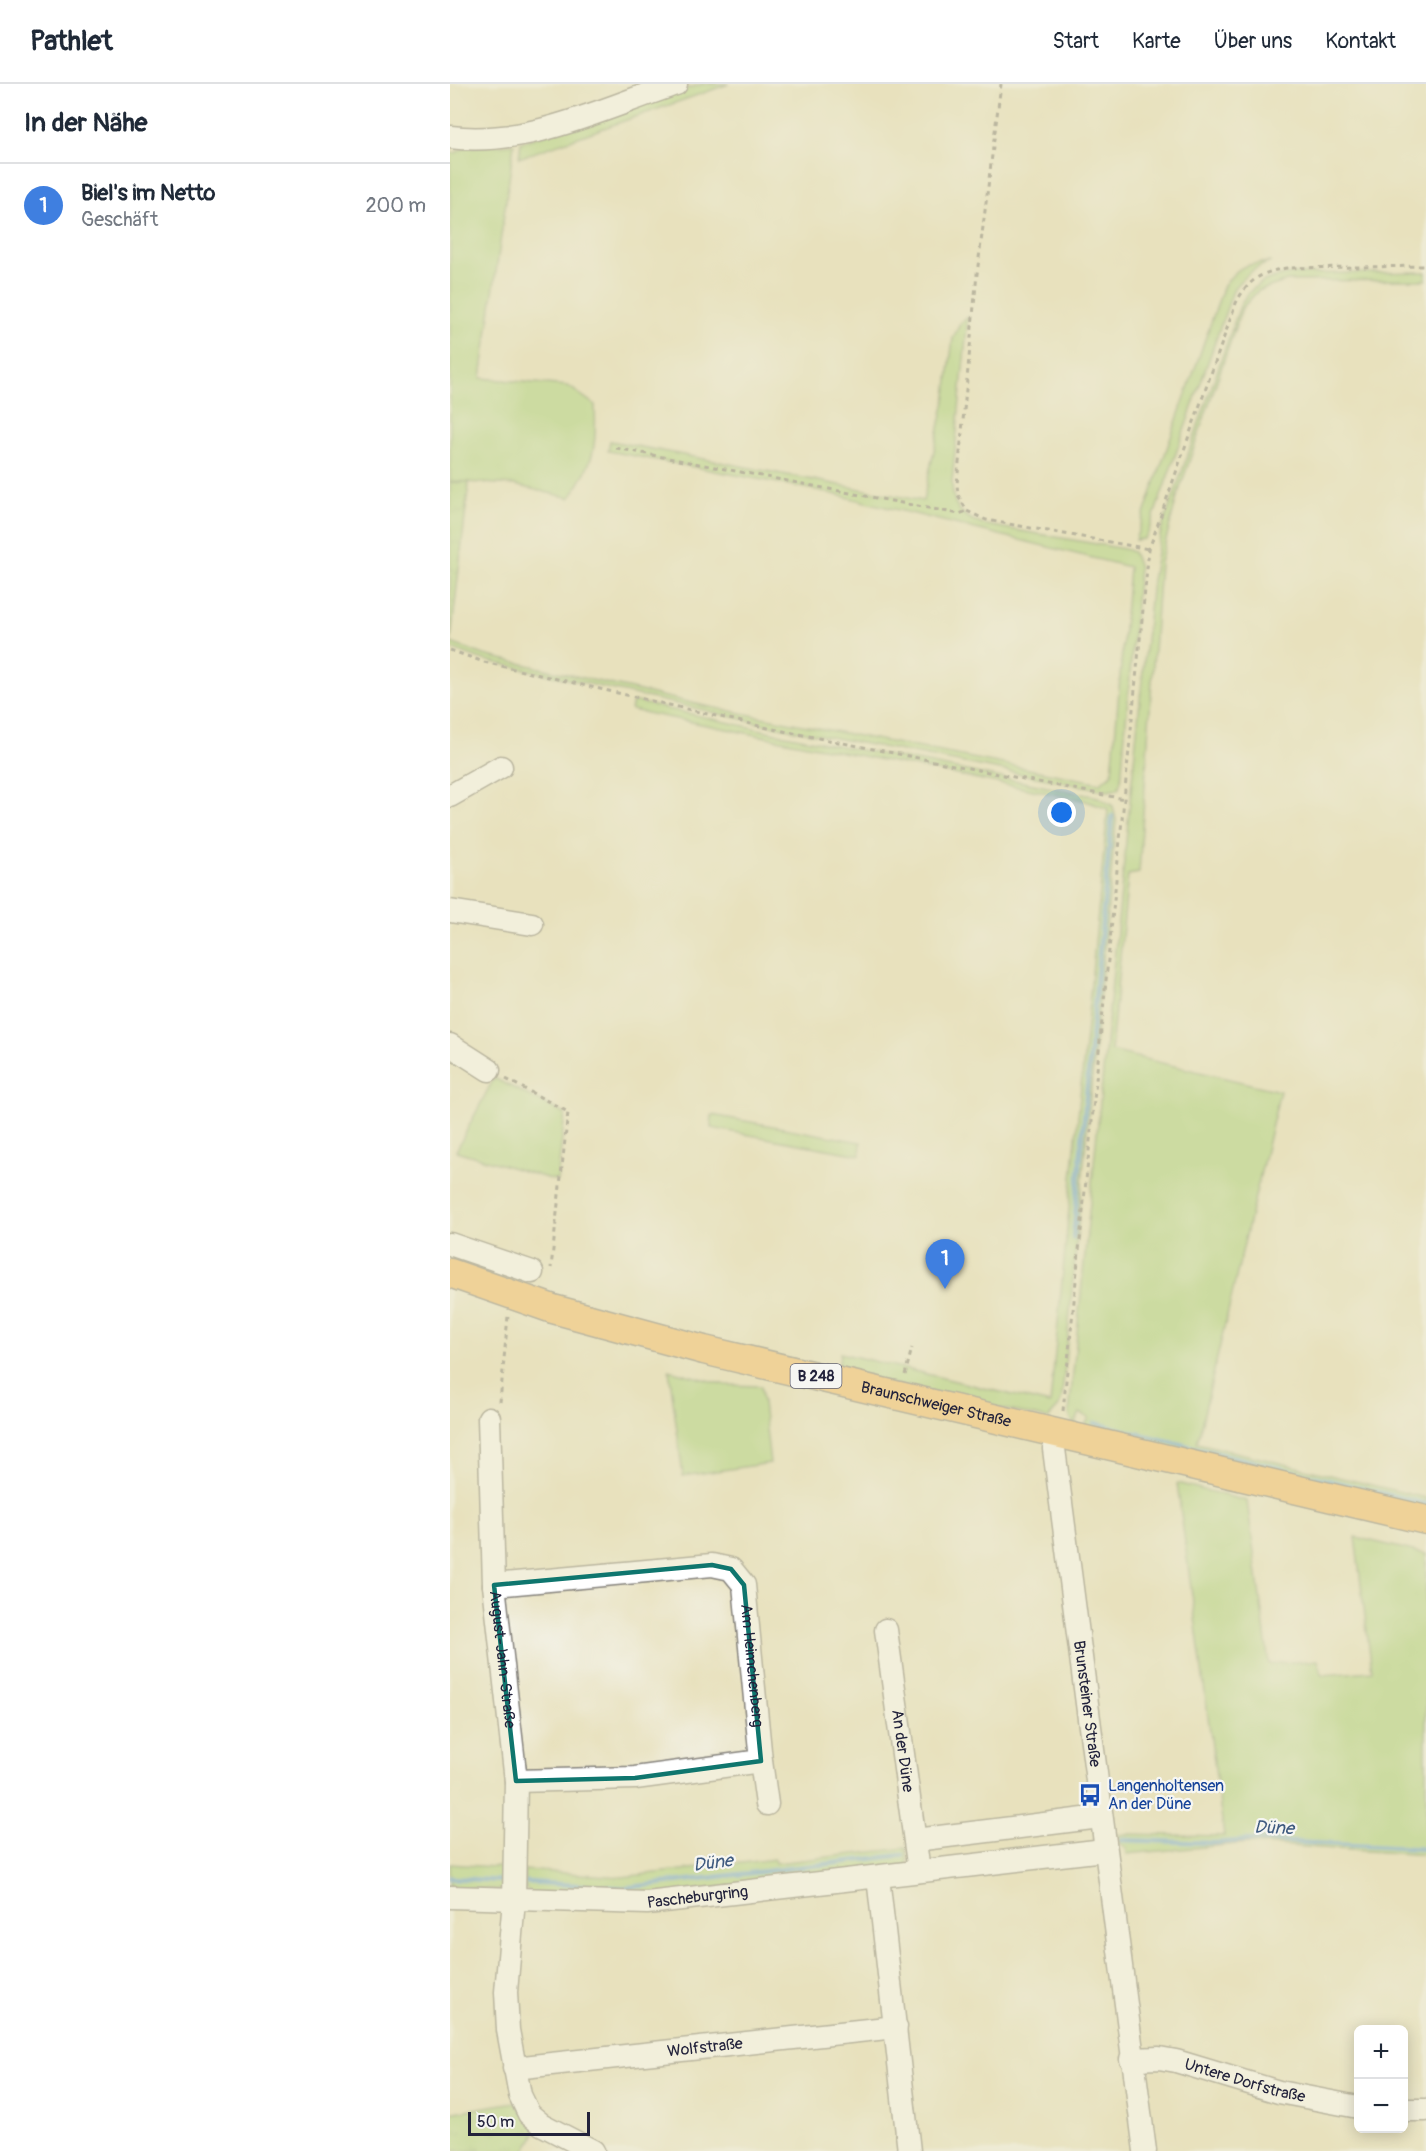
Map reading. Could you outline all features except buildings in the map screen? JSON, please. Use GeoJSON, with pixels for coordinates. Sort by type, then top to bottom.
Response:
{"type":"FeatureCollection","features":[{"type":"Feature","properties":{"kind":"main road","name":"Braunschweiger Straße"},"geometry":{"type":"LineString","coordinates":[[450,1273],[553,1309],[678,1343],[1426,1520]]}},
{"type":"Feature","properties":{"kind":"street"},"geometry":{"type":"LineString","coordinates":[[450,137],[482,139],[515,136],[565,123],[635,91],[676,84]]}},
{"type":"Feature","properties":{"kind":"street"},"geometry":{"type":"LineString","coordinates":[[450,796],[501,767]]}},
{"type":"Feature","properties":{"kind":"street"},"geometry":{"type":"LineString","coordinates":[[450,911],[532,924]]}},
{"type":"Feature","properties":{"kind":"street"},"geometry":{"type":"LineString","coordinates":[[450,1046],[489,1070]]}},
{"type":"Feature","properties":{"kind":"street"},"geometry":{"type":"LineString","coordinates":[[450,1244],[542,1273]]}},
{"type":"Feature","properties":{"kind":"street","name":"August-Jahn-Straße"},"geometry":{"type":"LineString","coordinates":[[489,1418],[494,1585],[516,1781],[514,1900]]}},
{"type":"Feature","properties":{"kind":"street","name":"Brunsteiner Straße"},"geometry":{"type":"LineString","coordinates":[[1056,1434],[1054,1449],[1131,2059],[1145,2151]]}},
{"type":"Feature","properties":{"kind":"street","name":"Am Heimchenberg"},"geometry":{"type":"LineString","coordinates":[[494,1585],[712,1565],[731,1569],[744,1585],[760,1761],[767,1804]]}},
{"type":"Feature","properties":{"kind":"street","name":"An der Düne"},"geometry":{"type":"LineString","coordinates":[[886,1630],[919,1871]]}},
{"type":"Feature","properties":{"kind":"street"},"geometry":{"type":"LineString","coordinates":[[516,1781],[635,1778],[760,1761]]}},
{"type":"Feature","properties":{"kind":"street"},"geometry":{"type":"LineString","coordinates":[[915,1840],[1100,1817]]}},
{"type":"Feature","properties":{"kind":"street","name":"Pascheburgring"},"geometry":{"type":"LineString","coordinates":[[450,1897],[647,1903],[1104,1850]]}},
{"type":"Feature","properties":{"kind":"street"},"geometry":{"type":"LineString","coordinates":[[878,1876],[909,2151]]}},
{"type":"Feature","properties":{"kind":"street"},"geometry":{"type":"LineString","coordinates":[[514,1900],[506,2004],[514,2068],[523,2103],[534,2119],[592,2151]]}},
{"type":"Feature","properties":{"kind":"street","name":"Wolfstraße"},"geometry":{"type":"LineString","coordinates":[[514,2068],[896,2027]]}},
{"type":"Feature","properties":{"kind":"street","name":"Untere Dorfstraße"},"geometry":{"type":"LineString","coordinates":[[1131,2059],[1159,2058],[1176,2061],[1279,2092],[1354,2106]]}},
{"type":"Feature","properties":{"kind":"street"},"geometry":{"type":"LineString","coordinates":[[1408,2109],[1426,2110]]}},
{"type":"Feature","properties":{"kind":"path"},"geometry":{"type":"LineString","coordinates":[[1001,84],[977,274],[960,446],[958,495],[968,511],[986,520],[1149,549]]}},
{"type":"Feature","properties":{"kind":"path"},"geometry":{"type":"LineString","coordinates":[[1056,1434],[1068,1382],[1110,917],[1149,549],[1236,303],[1251,281],[1270,271],[1287,267],[1426,266]]}},
{"type":"Feature","properties":{"kind":"path"},"geometry":{"type":"LineString","coordinates":[[616,448],[959,514],[968,511]]}},
{"type":"Feature","properties":{"kind":"path"},"geometry":{"type":"LineString","coordinates":[[450,650],[484,662],[768,728],[1124,799]]}},
{"type":"Feature","properties":{"kind":"path"},"geometry":{"type":"LineString","coordinates":[[489,1070],[568,1112],[542,1273]]}},
{"type":"Feature","properties":{"kind":"path"},"geometry":{"type":"LineString","coordinates":[[489,1418],[500,1402],[509,1311]]}},
{"type":"Feature","properties":{"kind":"highlighted area"},"geometry":{"type":"Polygon","coordinates":[[[712,1565],[731,1569],[744,1585],[761,1761],[635,1778],[516,1781],[494,1585],[712,1565]]]}},
{"type":"Feature","properties":{"kind":"green space"},"geometry":{"type":"Polygon","coordinates":[[[702,84],[729,84],[519,158],[521,142],[702,84]]]}},
{"type":"Feature","properties":{"kind":"green space"},"geometry":{"type":"Polygon","coordinates":[[[514,144],[481,378],[568,386],[595,405],[592,454],[570,498],[514,485],[450,481],[450,153],[466,147],[514,144]]]}},
{"type":"Feature","properties":{"kind":"green space"},"geometry":{"type":"Polygon","coordinates":[[[1271,262],[1251,272],[1234,288],[1148,533],[1144,539],[1135,540],[1224,285],[1244,266],[1271,262]]]}},
{"type":"Feature","properties":{"kind":"green space"},"geometry":{"type":"Polygon","coordinates":[[[1426,272],[1426,280],[1287,281],[1258,291],[1242,308],[1177,497],[1160,563],[1139,873],[1128,875],[1111,1051],[1280,1091],[1197,1443],[1426,1498],[1426,1510],[1087,1431],[1085,1425],[1089,1418],[1080,1413],[1074,1426],[1069,1414],[1152,580],[1161,531],[1241,303],[1251,290],[1268,279],[1291,274],[1426,272]]]}},
{"type":"Feature","properties":{"kind":"green space"},"geometry":{"type":"Polygon","coordinates":[[[968,317],[952,482],[953,497],[958,508],[967,517],[981,524],[1125,549],[1133,552],[1139,567],[1121,781],[1118,789],[1108,791],[768,725],[484,660],[450,648],[451,643],[484,655],[705,706],[1100,783],[1112,774],[1129,567],[821,491],[608,451],[610,441],[923,501],[946,396],[953,338],[960,324],[968,317]]]}},
{"type":"Feature","properties":{"kind":"green space"},"geometry":{"type":"Polygon","coordinates":[[[450,482],[469,482],[450,648],[450,482]]]}},
{"type":"Feature","properties":{"kind":"green space"},"geometry":{"type":"Polygon","coordinates":[[[633,701],[780,734],[1098,797],[1113,806],[1116,820],[1062,1397],[1058,1408],[1048,1419],[838,1372],[840,1353],[1050,1404],[1108,809],[1083,800],[631,710],[633,701]]]}},
{"type":"Feature","properties":{"kind":"green space"},"geometry":{"type":"Polygon","coordinates":[[[494,1078],[565,1114],[557,1181],[456,1151],[494,1078]]]}},
{"type":"Feature","properties":{"kind":"green space"},"geometry":{"type":"Polygon","coordinates":[[[712,1115],[861,1142],[860,1155],[711,1128],[712,1115]]]}},
{"type":"Feature","properties":{"kind":"green space"},"geometry":{"type":"Polygon","coordinates":[[[669,1370],[726,1385],[761,1386],[770,1463],[683,1476],[669,1370]]]}},
{"type":"Feature","properties":{"kind":"green space"},"geometry":{"type":"Polygon","coordinates":[[[1177,1483],[1247,1501],[1269,1664],[1318,1660],[1322,1675],[1372,1671],[1355,1537],[1426,1554],[1426,1855],[1247,1843],[1127,1854],[1126,1848],[1119,1843],[1118,1835],[1126,1834],[1224,1836],[1177,1483]]]}},
{"type":"Feature","properties":{"kind":"green space"},"geometry":{"type":"Polygon","coordinates":[[[906,1848],[908,1866],[666,1894],[531,1894],[525,1888],[524,1870],[622,1877],[775,1859],[776,1863],[906,1848]]]}},
{"type":"Feature","properties":{"kind":"green space"},"geometry":{"type":"Polygon","coordinates":[[[450,1864],[508,1868],[508,1879],[502,1890],[450,1887],[450,1864]]]}},
{"type":"Feature","properties":{"kind":"green space"},"geometry":{"type":"Polygon","coordinates":[[[515,2102],[537,2131],[525,2151],[450,2151],[450,2113],[515,2102]]]}},
{"type":"Feature","properties":{"kind":"waterway"},"geometry":{"type":"LineString","coordinates":[[1073,1238],[1112,816]]}},
{"type":"Feature","properties":{"kind":"waterway"},"geometry":{"type":"LineString","coordinates":[[1094,1423],[1426,1504]]}},
{"type":"Feature","properties":{"kind":"waterway","name":"Düne"},"geometry":{"type":"LineString","coordinates":[[1121,1840],[1215,1843],[1251,1840],[1426,1849]]}},
{"type":"Feature","properties":{"kind":"waterway","name":"Düne"},"geometry":{"type":"LineString","coordinates":[[526,1882],[623,1888],[903,1855]]}},
{"type":"Feature","properties":{"kind":"waterway","name":"Düne"},"geometry":{"type":"LineString","coordinates":[[450,1878],[504,1881]]}},
{"type":"Feature","properties":{"kind":"place","name":"Biel's im Netto"},"geometry":{"type":"Point","coordinates":[945,1289]}},
{"type":"Feature","properties":{"kind":"place","name":"Langenholtensen An der Düne"},"geometry":{"type":"Point","coordinates":[1090,1795]}}]}
